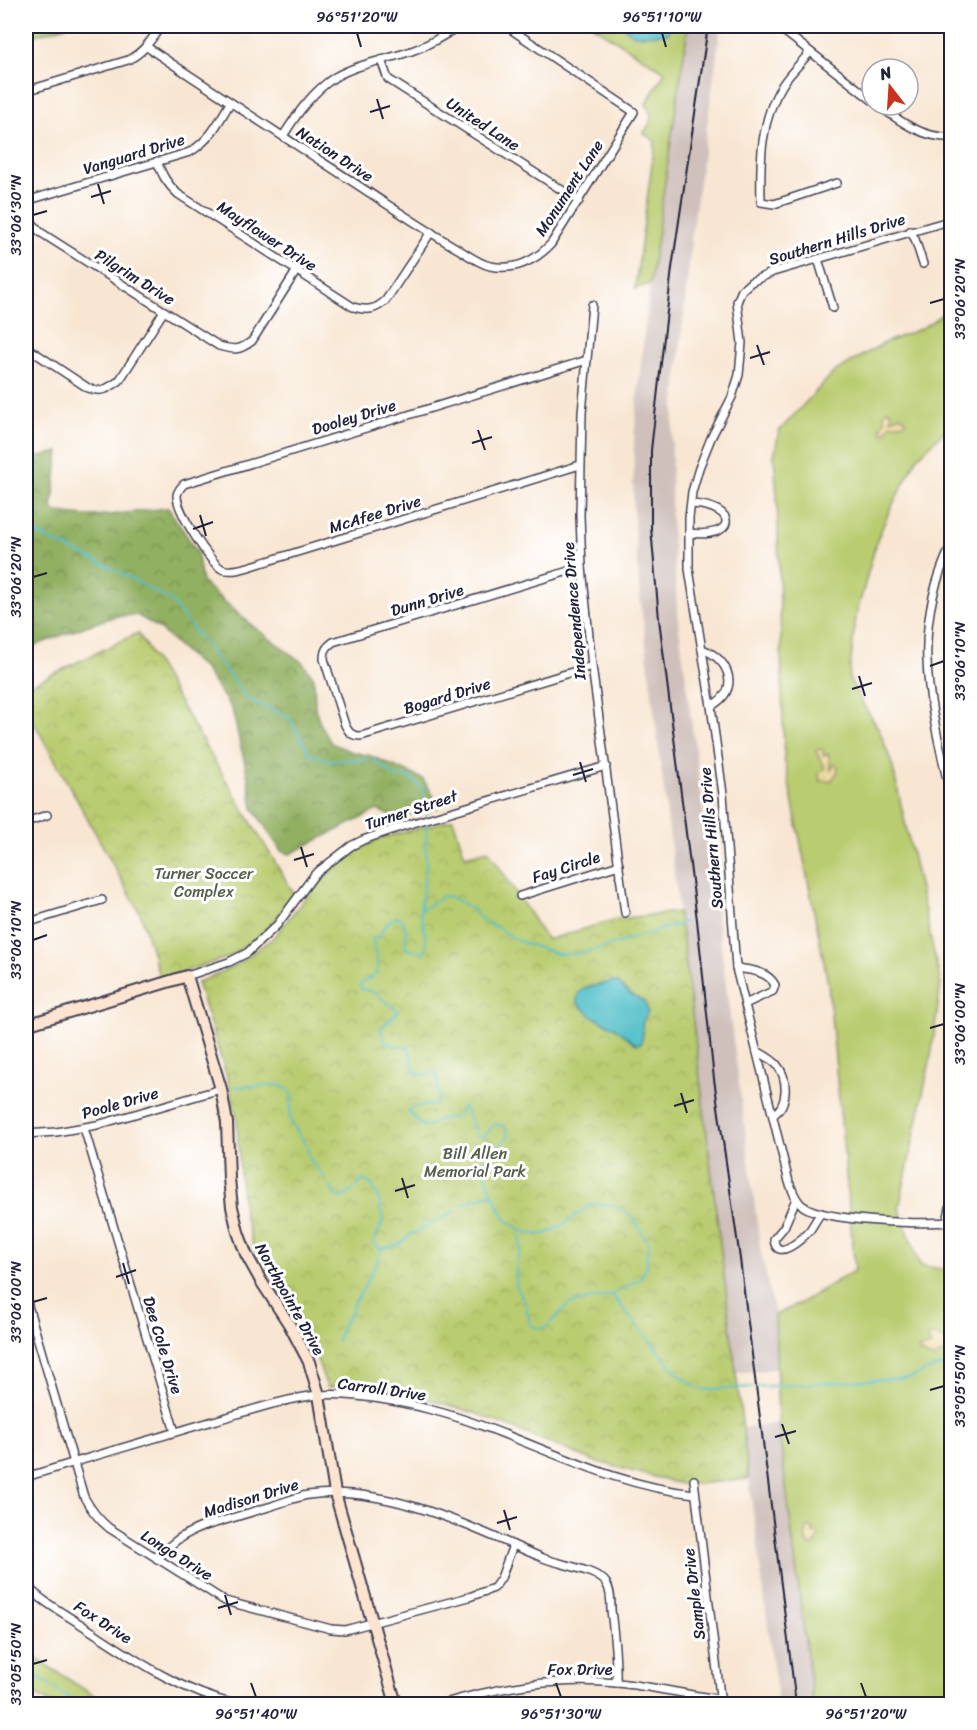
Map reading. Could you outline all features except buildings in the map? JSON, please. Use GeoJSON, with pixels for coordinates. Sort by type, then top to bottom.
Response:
{"type":"FeatureCollection","features":[{"type":"Feature","properties":{"kind":"street"},"geometry":{"type":"LineString","coordinates":[[26,91],[128,60],[147,47],[161,26]]}},
{"type":"Feature","properties":{"kind":"street"},"geometry":{"type":"LineString","coordinates":[[283,136],[307,101],[335,77],[357,67],[415,50],[441,38],[459,26]]}},
{"type":"Feature","properties":{"kind":"street","name":"Monument Lane"},"geometry":{"type":"LineString","coordinates":[[506,26],[634,112],[551,244],[536,257],[516,266]]}},
{"type":"Feature","properties":{"kind":"street"},"geometry":{"type":"LineString","coordinates":[[782,26],[785,32],[860,91]]}},
{"type":"Feature","properties":{"kind":"street","name":"Nation Drive"},"geometry":{"type":"LineString","coordinates":[[147,47],[230,103],[476,260],[502,267],[516,266]]}},
{"type":"Feature","properties":{"kind":"street"},"geometry":{"type":"LineString","coordinates":[[810,52],[783,84],[769,113],[760,162],[761,202],[774,204],[837,183]]}},
{"type":"Feature","properties":{"kind":"street","name":"United Lane"},"geometry":{"type":"LineString","coordinates":[[381,60],[388,79],[579,201]]}},
{"type":"Feature","properties":{"kind":"street","name":"Vanguard Drive"},"geometry":{"type":"LineString","coordinates":[[26,204],[190,152],[202,145],[209,137],[230,103]]}},
{"type":"Feature","properties":{"kind":"street"},"geometry":{"type":"LineString","coordinates":[[896,117],[912,129],[943,138],[951,137]]}},
{"type":"Feature","properties":{"kind":"street","name":"Mayflower Drive"},"geometry":{"type":"LineString","coordinates":[[158,161],[168,185],[178,194],[353,307],[362,310],[379,307],[386,300],[431,232]]}},
{"type":"Feature","properties":{"kind":"street","name":"Pilgrim Drive"},"geometry":{"type":"LineString","coordinates":[[26,204],[30,220],[40,232],[219,346],[235,350],[252,341],[297,270]]}},
{"type":"Feature","properties":{"kind":"street","name":"Southern Hills Drive"},"geometry":{"type":"LineString","coordinates":[[796,1199],[789,1182],[736,968],[723,794],[689,569],[689,518],[692,492],[711,438],[732,397],[739,375],[742,343],[737,302],[742,290],[761,276],[951,220]]}},
{"type":"Feature","properties":{"kind":"street"},"geometry":{"type":"LineString","coordinates":[[910,231],[915,239],[922,264]]}},
{"type":"Feature","properties":{"kind":"street"},"geometry":{"type":"LineString","coordinates":[[818,259],[832,308]]}},
{"type":"Feature","properties":{"kind":"street","name":"Independence Drive"},"geometry":{"type":"LineString","coordinates":[[592,305],[582,413],[580,465],[582,567],[592,666],[625,913]]}},
{"type":"Feature","properties":{"kind":"street"},"geometry":{"type":"LineString","coordinates":[[26,347],[88,388],[98,391],[119,381],[164,311]]}},
{"type":"Feature","properties":{"kind":"street","name":"Dooley Drive"},"geometry":{"type":"LineString","coordinates":[[194,533],[179,508],[177,496],[179,488],[184,484],[586,360]]}},
{"type":"Feature","properties":{"kind":"street","name":"McAfee Drive"},"geometry":{"type":"LineString","coordinates":[[194,533],[221,569],[237,570],[580,465]]}},
{"type":"Feature","properties":{"kind":"street"},"geometry":{"type":"LineString","coordinates":[[689,533],[700,535],[714,533],[723,529],[727,523],[722,512],[692,504]]}},
{"type":"Feature","properties":{"kind":"street"},"geometry":{"type":"LineString","coordinates":[[951,544],[933,595],[928,620],[926,650],[929,696],[951,802]]}},
{"type":"Feature","properties":{"kind":"street","name":"Dunn Drive"},"geometry":{"type":"LineString","coordinates":[[335,694],[324,659],[327,646],[333,642],[582,567]]}},
{"type":"Feature","properties":{"kind":"street"},"geometry":{"type":"LineString","coordinates":[[702,649],[719,658],[728,676],[728,687],[724,696],[721,701],[711,706]]}},
{"type":"Feature","properties":{"kind":"street","name":"Bogard Drive"},"geometry":{"type":"LineString","coordinates":[[335,694],[349,733],[361,736],[592,666]]}},
{"type":"Feature","properties":{"kind":"street","name":"Turner Street"},"geometry":{"type":"LineString","coordinates":[[26,1025],[229,962],[247,952],[278,925],[304,887],[327,863],[363,840],[606,766]]}},
{"type":"Feature","properties":{"kind":"street"},"geometry":{"type":"LineString","coordinates":[[26,822],[47,815]]}},
{"type":"Feature","properties":{"kind":"street","name":"Fay Circle"},"geometry":{"type":"LineString","coordinates":[[520,896],[619,865]]}},
{"type":"Feature","properties":{"kind":"street"},"geometry":{"type":"LineString","coordinates":[[26,923],[102,900]]}},
{"type":"Feature","properties":{"kind":"street"},"geometry":{"type":"LineString","coordinates":[[736,968],[765,975],[772,979],[775,985],[773,991],[745,1005]]}},
{"type":"Feature","properties":{"kind":"street","name":"Northpointe Drive"},"geometry":{"type":"LineString","coordinates":[[186,976],[221,1089],[227,1123],[231,1198],[238,1232],[246,1254],[309,1362],[319,1395],[335,1493],[396,1704]]}},
{"type":"Feature","properties":{"kind":"street"},"geometry":{"type":"LineString","coordinates":[[756,1051],[778,1066],[784,1081],[783,1102],[773,1115]]}},
{"type":"Feature","properties":{"kind":"street","name":"Poole Drive"},"geometry":{"type":"LineString","coordinates":[[26,1134],[84,1128],[221,1089]]}},
{"type":"Feature","properties":{"kind":"street","name":"Dee Cole Drive"},"geometry":{"type":"LineString","coordinates":[[84,1128],[175,1432]]}},
{"type":"Feature","properties":{"kind":"street"},"geometry":{"type":"LineString","coordinates":[[821,1212],[808,1232],[788,1249],[784,1251],[778,1249],[774,1239],[784,1227],[796,1199],[804,1206],[834,1216],[870,1220],[949,1222],[951,1198]]}},
{"type":"Feature","properties":{"kind":"street","name":"Longo Drive"},"geometry":{"type":"LineString","coordinates":[[26,1299],[84,1497],[98,1518],[225,1601],[331,1629],[345,1630],[469,1597],[494,1588],[501,1578],[513,1545]]}},
{"type":"Feature","properties":{"kind":"street","name":"Carroll Drive"},"geometry":{"type":"LineString","coordinates":[[26,1477],[253,1410],[319,1395],[347,1395],[431,1409],[481,1425],[588,1468],[636,1483],[696,1494]]}},
{"type":"Feature","properties":{"kind":"street","name":"Sample Drive"},"geometry":{"type":"LineString","coordinates":[[694,1480],[721,1702]]}},
{"type":"Feature","properties":{"kind":"street","name":"Madison Drive"},"geometry":{"type":"LineString","coordinates":[[158,1558],[173,1541],[202,1527],[305,1496],[335,1493],[390,1501],[430,1511],[555,1563],[596,1574],[606,1582],[610,1594],[617,1656],[616,1683]]}},
{"type":"Feature","properties":{"kind":"street","name":"Fox Drive"},"geometry":{"type":"LineString","coordinates":[[26,1584],[42,1599],[152,1671],[198,1694],[235,1704]]}},
{"type":"Feature","properties":{"kind":"street","name":"Fox Drive"},"geometry":{"type":"LineString","coordinates":[[441,1704],[483,1692],[568,1681],[616,1683],[721,1702]]}},
{"type":"Feature","properties":{"kind":"shaded area"},"geometry":{"type":"Polygon","coordinates":[[[688,26],[721,26],[692,232],[672,433],[671,516],[678,619],[761,1253],[775,1315],[776,1369],[736,1373],[640,597],[633,506],[634,438],[640,371],[650,284],[688,26]]]}},
{"type":"Feature","properties":{"kind":"shaded area"},"geometry":{"type":"Polygon","coordinates":[[[778,1423],[813,1704],[778,1704],[749,1479],[743,1428],[778,1423]]]}},
{"type":"Feature","properties":{"kind":"green space"},"geometry":{"type":"Polygon","coordinates":[[[26,26],[66,26],[26,38],[26,26]]]}},
{"type":"Feature","properties":{"kind":"green space"},"geometry":{"type":"Polygon","coordinates":[[[593,26],[688,26],[650,284],[635,289],[655,141],[643,133],[651,119],[646,104],[665,72],[593,26]]]}},
{"type":"Feature","properties":{"kind":"green space"},"geometry":{"type":"Polygon","coordinates":[[[951,308],[951,425],[917,458],[877,540],[856,616],[849,678],[879,729],[892,764],[941,984],[931,1056],[899,1208],[920,1265],[951,1271],[951,1704],[813,1704],[778,1423],[775,1315],[799,1304],[855,1270],[828,983],[784,758],[774,456],[779,431],[834,372],[884,343],[922,328],[951,308]]]}},
{"type":"Feature","properties":{"kind":"green space"},"geometry":{"type":"Polygon","coordinates":[[[59,452],[52,510],[79,516],[94,516],[168,508],[197,551],[202,582],[254,627],[303,663],[314,678],[315,708],[331,743],[352,752],[371,756],[423,779],[438,807],[397,818],[377,810],[290,854],[281,851],[253,808],[232,709],[205,670],[157,627],[137,615],[116,616],[26,649],[26,459],[59,452]]]}},
{"type":"Feature","properties":{"kind":"green space","name":"Turner Soccer Complex"},"geometry":{"type":"Polygon","coordinates":[[[138,633],[294,894],[277,918],[255,939],[227,958],[160,979],[141,915],[26,708],[26,687],[138,633]]]}},
{"type":"Feature","properties":{"kind":"green space","name":"Bill Allen Memorial Park"},"geometry":{"type":"Polygon","coordinates":[[[453,819],[465,856],[488,850],[547,940],[617,919],[678,912],[749,1479],[685,1485],[594,1461],[475,1413],[406,1393],[357,1386],[327,1387],[310,1340],[255,1252],[244,1215],[237,1120],[228,1080],[197,983],[236,965],[273,938],[310,892],[342,859],[378,839],[453,819]]]}},
{"type":"Feature","properties":{"kind":"green space"},"geometry":{"type":"Polygon","coordinates":[[[26,1652],[107,1704],[51,1704],[26,1688],[26,1652]]]}},
{"type":"Feature","properties":{"kind":"sand"},"geometry":{"type":"Polygon","coordinates":[[[888,409],[892,413],[891,419],[899,415],[906,422],[893,424],[886,433],[883,433],[881,428],[885,421],[884,413],[888,409]]]}},
{"type":"Feature","properties":{"kind":"sand"},"geometry":{"type":"Polygon","coordinates":[[[823,750],[823,756],[829,754],[830,769],[834,764],[838,767],[831,781],[820,781],[819,773],[825,769],[816,751],[823,750]]]}},
{"type":"Feature","properties":{"kind":"sand"},"geometry":{"type":"Polygon","coordinates":[[[930,1336],[940,1337],[951,1344],[951,1353],[942,1353],[934,1359],[920,1353],[918,1349],[931,1346],[928,1339],[930,1336]]]}},
{"type":"Feature","properties":{"kind":"sand"},"geometry":{"type":"Polygon","coordinates":[[[809,1527],[819,1536],[813,1546],[810,1546],[805,1539],[809,1527]]]}},
{"type":"Feature","properties":{"kind":"water"},"geometry":{"type":"Polygon","coordinates":[[[622,26],[670,26],[668,34],[634,35],[622,26]]]}},
{"type":"Feature","properties":{"kind":"water"},"geometry":{"type":"Polygon","coordinates":[[[617,982],[631,995],[645,1002],[648,1012],[642,1024],[641,1043],[636,1044],[615,1028],[592,1016],[577,1003],[578,994],[584,988],[617,982]]]}},
{"type":"Feature","properties":{"kind":"waterway"},"geometry":{"type":"LineString","coordinates":[[26,529],[112,568],[171,601],[248,699],[289,718],[310,754],[328,760],[375,760],[396,777],[407,776],[423,789],[427,816]]}},
{"type":"Feature","properties":{"kind":"waterway"},"geometry":{"type":"LineString","coordinates":[[426,822],[426,864],[420,911],[426,937],[425,952],[405,948],[406,932],[403,920],[398,917],[391,920],[379,937],[373,938],[377,962],[375,975],[360,985],[362,990],[371,991],[399,1011],[382,1027],[381,1031],[386,1042],[395,1046],[408,1047],[415,1073],[426,1075],[435,1073],[439,1081],[437,1089],[439,1099],[435,1105],[411,1107],[408,1111],[419,1123],[427,1127],[441,1119],[457,1118],[462,1106],[477,1136],[485,1136],[494,1124],[502,1125],[509,1135],[481,1163],[505,1219],[520,1230],[521,1248],[516,1265],[516,1285],[526,1305],[532,1327],[545,1328],[569,1304],[612,1295],[678,1374],[701,1390],[910,1378],[936,1367],[952,1366]]}},
{"type":"Feature","properties":{"kind":"waterway"},"geometry":{"type":"LineString","coordinates":[[420,911],[443,896],[451,897],[470,908],[487,924],[497,927],[518,941],[558,954],[576,954],[602,948],[685,922]]}},
{"type":"Feature","properties":{"kind":"waterway"},"geometry":{"type":"LineString","coordinates":[[233,1087],[280,1085],[290,1091],[292,1098],[290,1120],[306,1145],[310,1159],[326,1179]]}},
{"type":"Feature","properties":{"kind":"waterway"},"geometry":{"type":"LineString","coordinates":[[330,1186],[337,1197],[341,1198],[363,1180],[371,1183],[378,1197],[383,1221],[373,1243],[381,1249],[400,1244],[410,1235],[456,1211]]}},
{"type":"Feature","properties":{"kind":"waterway"},"geometry":{"type":"LineString","coordinates":[[462,1205],[492,1194]]}},
{"type":"Feature","properties":{"kind":"waterway"},"geometry":{"type":"LineString","coordinates":[[522,1230],[532,1234],[545,1234],[555,1230],[592,1204],[613,1205],[632,1216],[648,1242],[646,1268],[640,1279],[612,1295]]}},
{"type":"Feature","properties":{"kind":"waterway"},"geometry":{"type":"LineString","coordinates":[[337,1342],[342,1325],[375,1266],[381,1249]]}},
{"type":"Feature","properties":{"kind":"waterway"},"geometry":{"type":"LineString","coordinates":[[26,1669],[78,1704]]}},
{"type":"Feature","properties":{"kind":"railway"},"geometry":{"type":"LineString","coordinates":[[708,26],[672,268],[651,450],[651,528],[659,619],[697,920],[714,1079],[740,1259],[796,1704]]}}]}
